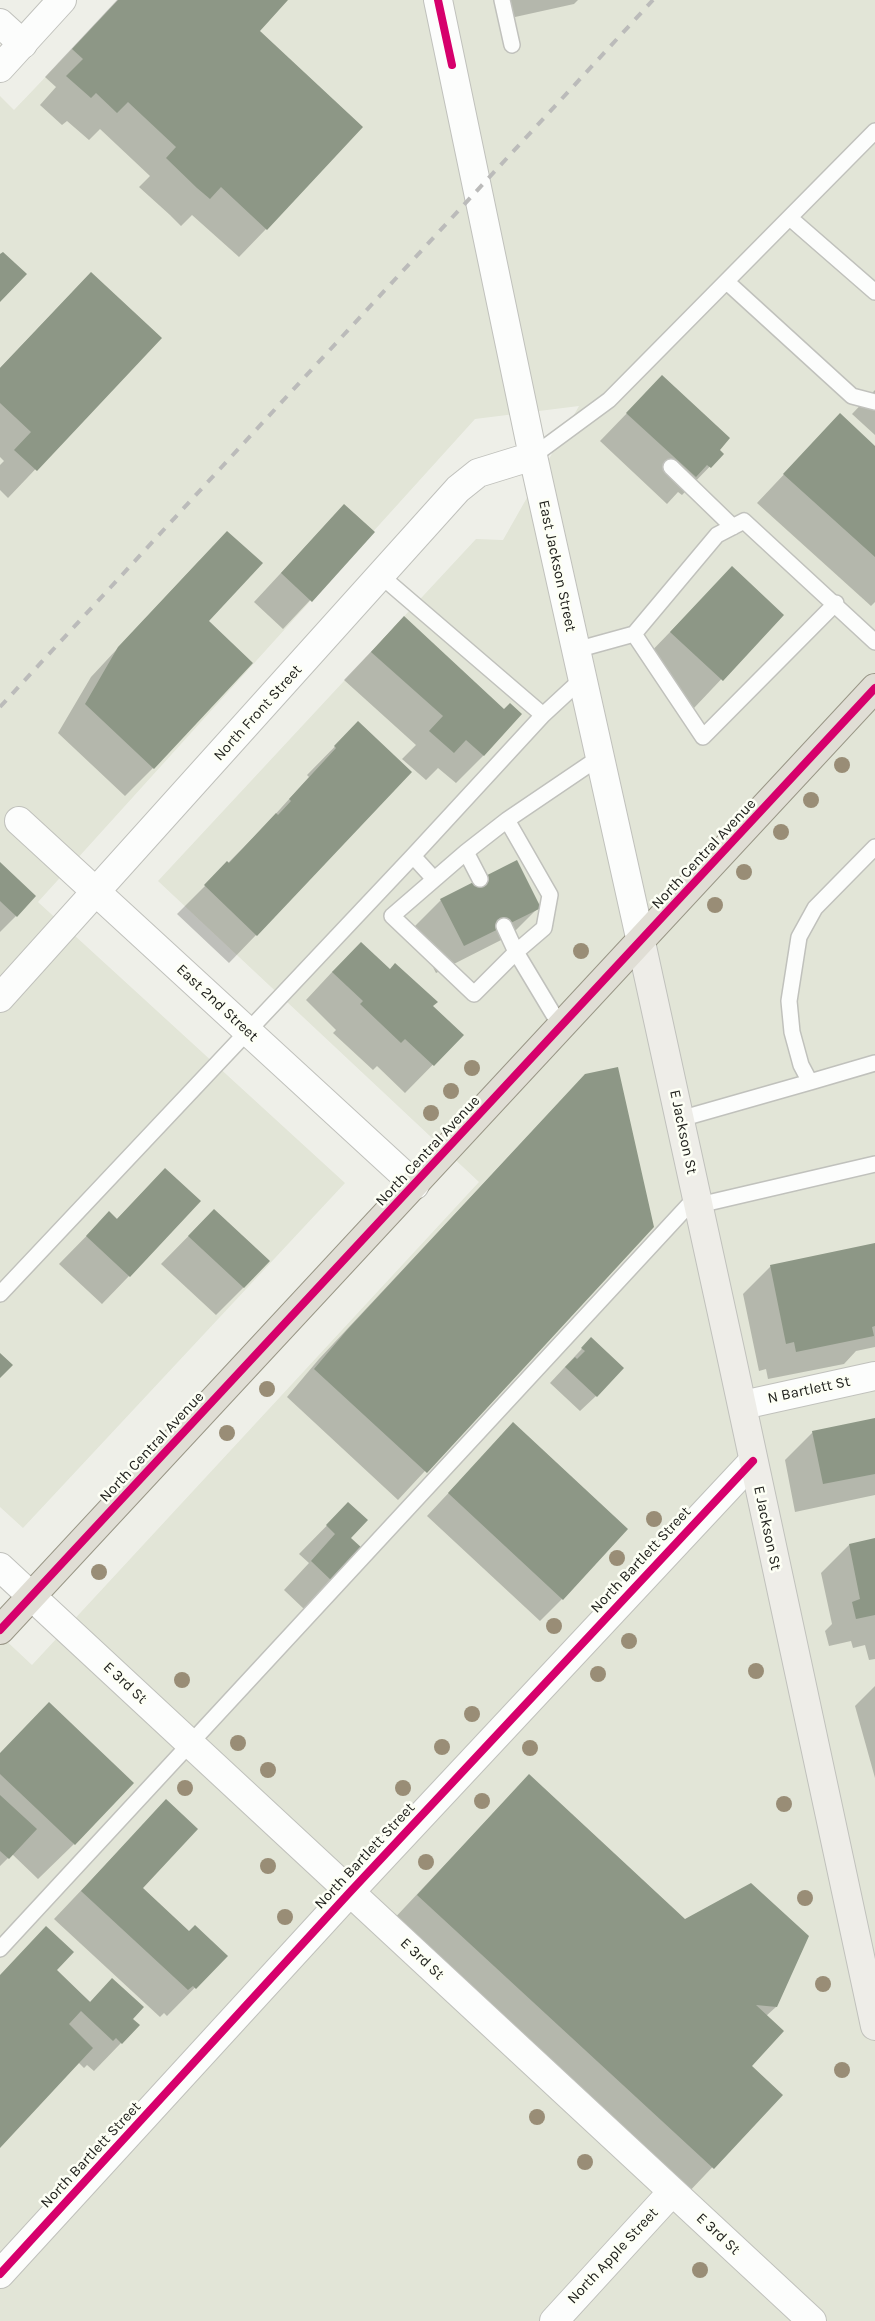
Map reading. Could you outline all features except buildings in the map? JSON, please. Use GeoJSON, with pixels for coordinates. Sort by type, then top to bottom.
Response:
{"type":"FeatureCollection","features":[{"type":"Feature","properties":{"kind":"main road","name":"North Central Avenue"},"geometry":{"type":"LineString","coordinates":[[0,1630],[875,688]]}},
{"type":"Feature","properties":{"kind":"main road","name":"E Jackson St"},"geometry":{"type":"LineString","coordinates":[[641,942],[743,1405],[753,1461],[875,2026]]}},
{"type":"Feature","properties":{"kind":"street"},"geometry":{"type":"LineString","coordinates":[[0,68],[62,0]]}},
{"type":"Feature","properties":{"kind":"street","name":"East Jackson Street"},"geometry":{"type":"LineString","coordinates":[[438,0],[533,456],[641,942]]}},
{"type":"Feature","properties":{"kind":"street"},"geometry":{"type":"LineString","coordinates":[[0,23],[23,44]]}},
{"type":"Feature","properties":{"kind":"street","name":"North Front Street"},"geometry":{"type":"LineString","coordinates":[[0,998],[458,488],[478,472],[533,456]]}},
{"type":"Feature","properties":{"kind":"street","name":"East 2nd Street"},"geometry":{"type":"LineString","coordinates":[[19,821],[415,1185]]}},
{"type":"Feature","properties":{"kind":"street","name":"N Bartlett St"},"geometry":{"type":"LineString","coordinates":[[743,1405],[875,1376]]}},
{"type":"Feature","properties":{"kind":"street","name":"North Bartlett Street"},"geometry":{"type":"LineString","coordinates":[[0,2274],[350,1892],[753,1461]]}},
{"type":"Feature","properties":{"kind":"street","name":"E 3rd St"},"geometry":{"type":"LineString","coordinates":[[0,1567],[812,2321]]}},
{"type":"Feature","properties":{"kind":"street","name":"North Apple Street"},"geometry":{"type":"LineString","coordinates":[[554,2321],[672,2192]]}},
{"type":"Feature","properties":{"kind":"lane"},"geometry":{"type":"LineString","coordinates":[[502,0],[512,45]]}},
{"type":"Feature","properties":{"kind":"lane"},"geometry":{"type":"LineString","coordinates":[[533,456],[609,400],[875,131]]}},
{"type":"Feature","properties":{"kind":"lane"},"geometry":{"type":"LineString","coordinates":[[790,218],[875,292]]}},
{"type":"Feature","properties":{"kind":"lane"},"geometry":{"type":"LineString","coordinates":[[727,282],[852,396],[875,402]]}},
{"type":"Feature","properties":{"kind":"lane"},"geometry":{"type":"LineString","coordinates":[[671,467],[733,527]]}},
{"type":"Feature","properties":{"kind":"lane"},"geometry":{"type":"LineString","coordinates":[[576,650],[634,634],[717,535],[744,521],[836,603],[875,642]]}},
{"type":"Feature","properties":{"kind":"lane"},"geometry":{"type":"LineString","coordinates":[[380,575],[543,716]]}},
{"type":"Feature","properties":{"kind":"lane"},"geometry":{"type":"LineString","coordinates":[[634,634],[704,737],[836,603]]}},
{"type":"Feature","properties":{"kind":"lane"},"geometry":{"type":"LineString","coordinates":[[0,1294],[543,716],[583,678]]}},
{"type":"Feature","properties":{"kind":"lane"},"geometry":{"type":"LineString","coordinates":[[508,820],[550,895],[544,928],[516,952],[474,994],[392,916],[466,852],[508,820],[600,757]]}},
{"type":"Feature","properties":{"kind":"lane"},"geometry":{"type":"LineString","coordinates":[[810,1082],[801,1065],[792,1032],[789,1001],[799,937],[815,908],[875,846]]}},
{"type":"Feature","properties":{"kind":"lane"},"geometry":{"type":"LineString","coordinates":[[466,852],[480,879]]}},
{"type":"Feature","properties":{"kind":"lane"},"geometry":{"type":"LineString","coordinates":[[413,856],[434,879]]}},
{"type":"Feature","properties":{"kind":"lane"},"geometry":{"type":"LineString","coordinates":[[504,926],[516,952],[562,1027]]}},
{"type":"Feature","properties":{"kind":"lane"},"geometry":{"type":"LineString","coordinates":[[680,1119],[875,1063]]}},
{"type":"Feature","properties":{"kind":"lane"},"geometry":{"type":"LineString","coordinates":[[0,1949],[190,1743],[698,1201],[875,1164]]}},
{"type":"Feature","properties":{"kind":"shaded area"},"geometry":{"type":"Polygon","coordinates":[[[119,0],[875,0],[875,2321],[0,2321],[0,1635],[32,1665],[479,1182],[158,881],[476,539],[503,540],[579,406],[475,419],[38,902],[345,1183],[23,1528],[0,1507],[0,96],[14,110],[119,0]]]}},
{"type":"Feature","properties":{"kind":"railway"},"geometry":{"type":"LineString","coordinates":[[0,707],[653,0]]}},
{"type":"Feature","properties":{"kind":"cycle path"},"geometry":{"type":"LineString","coordinates":[[438,0],[452,65]]}},
{"type":"Feature","properties":{"kind":"cycle path"},"geometry":{"type":"LineString","coordinates":[[0,1630],[875,688]]}},
{"type":"Feature","properties":{"kind":"cycle path"},"geometry":{"type":"LineString","coordinates":[[0,2274],[350,1892],[753,1461]]}}]}
